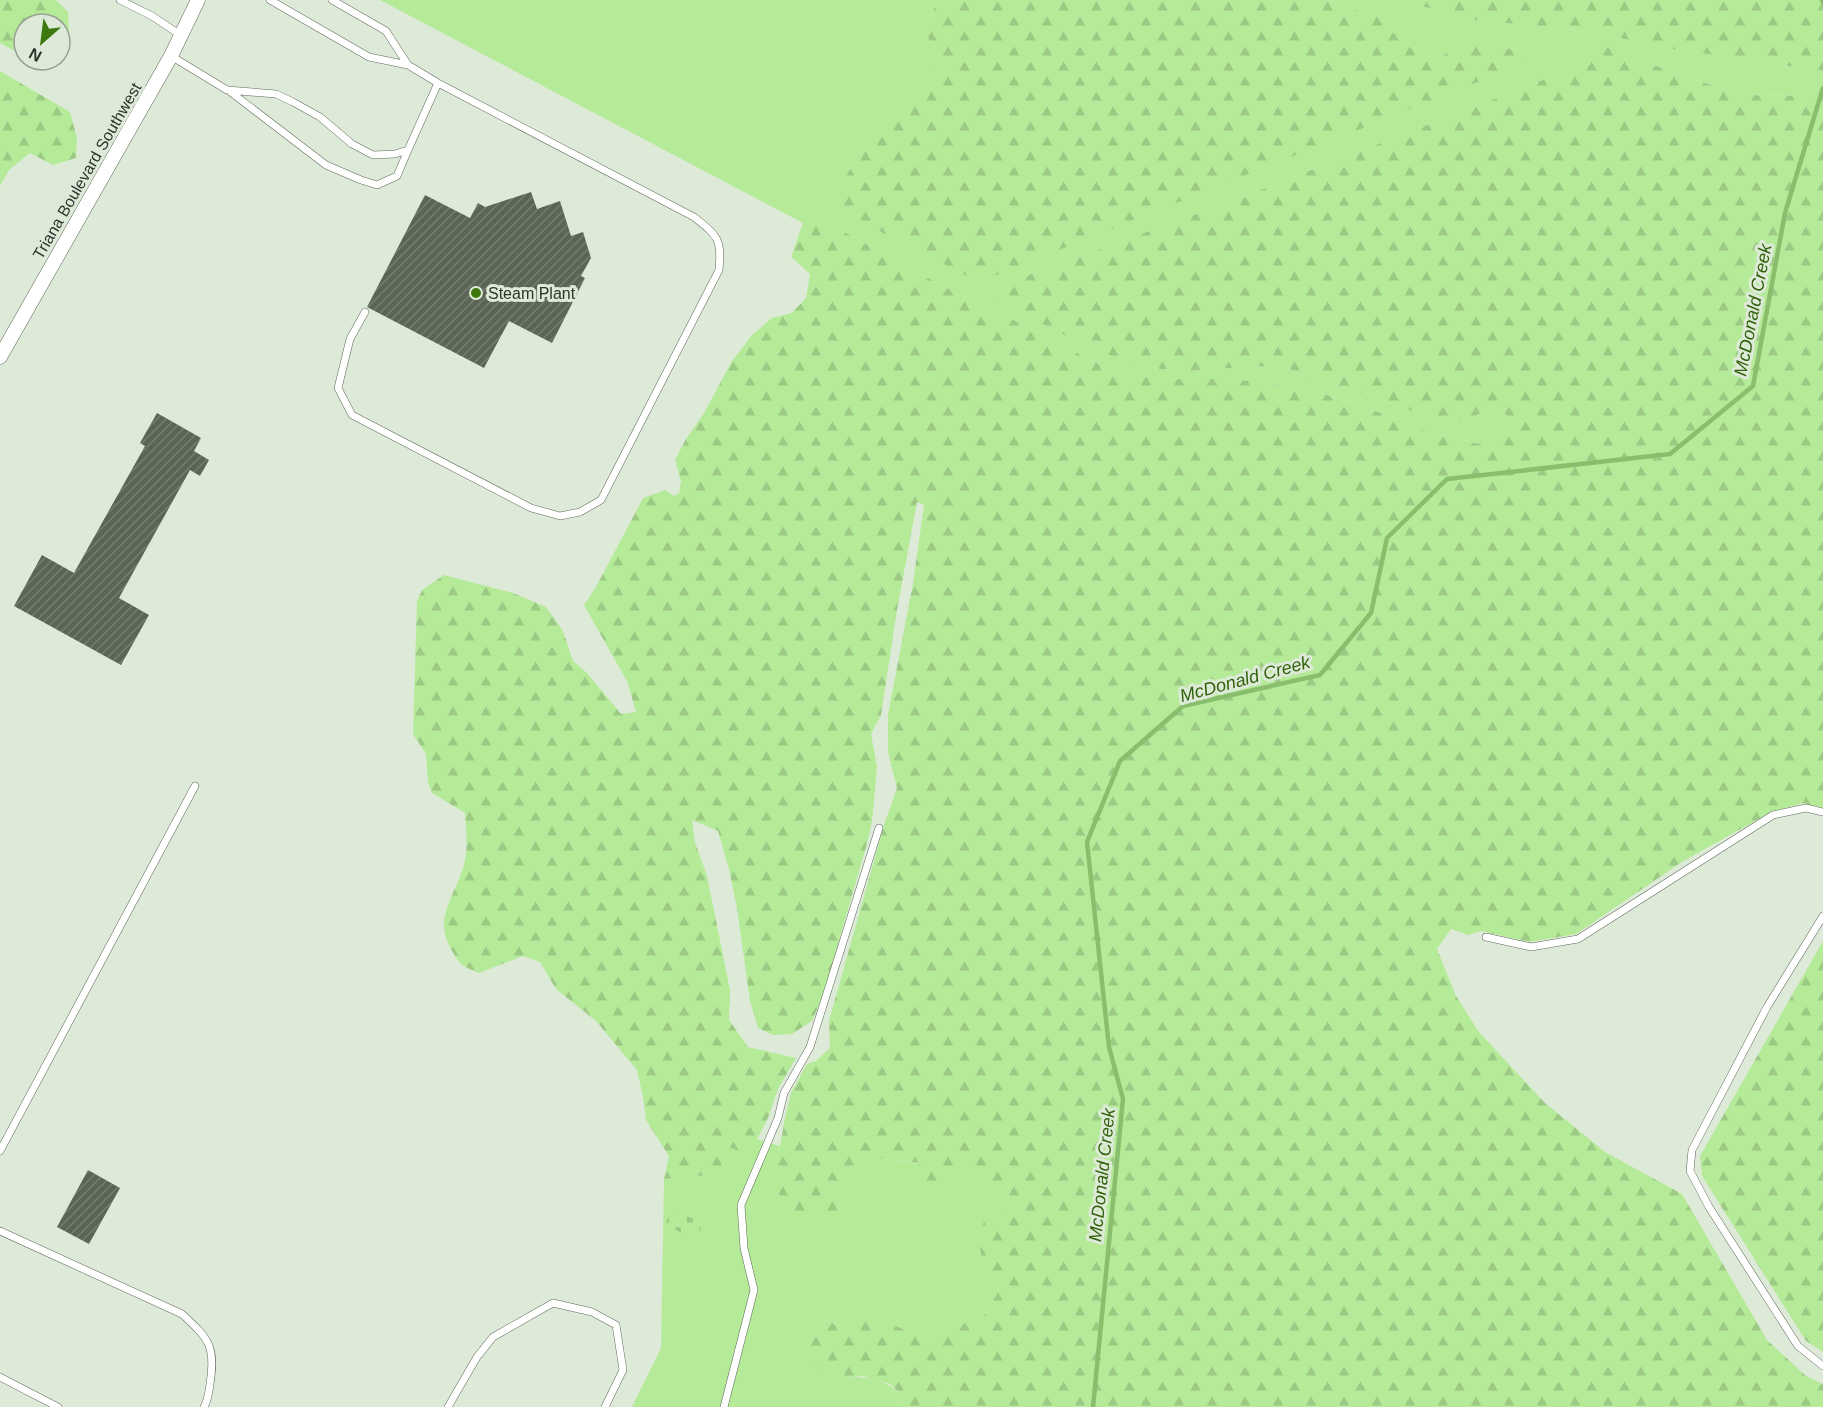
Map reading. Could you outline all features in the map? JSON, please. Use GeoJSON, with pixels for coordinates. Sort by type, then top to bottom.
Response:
{"type":"FeatureCollection","features":[{"type":"Feature","properties":{"kind":"street","name":"Triana Boulevard Southwest"},"geometry":{"type":"LineString","coordinates":[[0,357],[171,56],[198,0]]}},
{"type":"Feature","properties":{"kind":"lane"},"geometry":{"type":"LineString","coordinates":[[120,0],[152,16],[182,36]]}},
{"type":"Feature","properties":{"kind":"lane"},"geometry":{"type":"LineString","coordinates":[[270,0],[369,57],[408,65],[438,83],[694,217],[713,232],[721,249],[719,270],[601,500],[580,512],[560,516],[531,508],[352,415],[338,388],[350,339],[365,312]]}},
{"type":"Feature","properties":{"kind":"lane"},"geometry":{"type":"LineString","coordinates":[[332,0],[386,31],[408,65]]}},
{"type":"Feature","properties":{"kind":"lane"},"geometry":{"type":"LineString","coordinates":[[171,56],[226,90],[327,165],[377,185],[397,176],[438,83]]}},
{"type":"Feature","properties":{"kind":"lane"},"geometry":{"type":"LineString","coordinates":[[226,90],[276,94],[320,117],[352,144],[373,155],[395,154],[408,150]]}},
{"type":"Feature","properties":{"kind":"lane"},"geometry":{"type":"LineString","coordinates":[[0,1151],[195,786]]}},
{"type":"Feature","properties":{"kind":"lane"},"geometry":{"type":"LineString","coordinates":[[1486,937],[1531,947],[1578,939],[1773,815],[1806,808],[1823,812]]}},
{"type":"Feature","properties":{"kind":"lane"},"geometry":{"type":"LineString","coordinates":[[724,1407],[754,1290],[744,1248],[741,1205],[778,1118],[784,1093],[810,1047],[879,828]]}},
{"type":"Feature","properties":{"kind":"lane"},"geometry":{"type":"LineString","coordinates":[[1823,916],[1767,1007],[1692,1150],[1690,1171],[1709,1207],[1798,1346],[1823,1366]]}},
{"type":"Feature","properties":{"kind":"lane"},"geometry":{"type":"LineString","coordinates":[[0,1231],[182,1314],[202,1333],[212,1351],[212,1374],[204,1407]]}},
{"type":"Feature","properties":{"kind":"lane"},"geometry":{"type":"LineString","coordinates":[[448,1407],[477,1357],[493,1336],[553,1303],[592,1312],[616,1325],[622,1370],[605,1407]]}},
{"type":"Feature","properties":{"kind":"lane"},"geometry":{"type":"LineString","coordinates":[[0,1377],[58,1407]]}},
{"type":"Feature","properties":{"kind":"green space"},"geometry":{"type":"Polygon","coordinates":[[[0,0],[56,0],[68,12],[12,12],[12,50],[0,43],[0,0]]]}},
{"type":"Feature","properties":{"kind":"green space"},"geometry":{"type":"Polygon","coordinates":[[[380,0],[939,0],[924,28],[939,62],[927,90],[902,114],[882,121],[856,158],[830,206],[1539,57],[1471,38],[1437,59],[1399,39],[1380,17],[1325,0],[1399,0],[1475,20],[1587,31],[1673,49],[1823,71],[1823,96],[1740,95],[1661,68],[1615,48],[1586,59],[1561,73],[1232,201],[985,291],[1081,343],[1127,362],[1160,369],[1192,371],[1253,366],[1287,368],[1423,415],[1458,423],[1488,410],[1507,415],[1511,428],[1478,444],[1420,429],[1401,420],[1312,390],[1277,385],[1122,374],[952,291],[819,218],[803,223],[380,0]]]}},
{"type":"Feature","properties":{"kind":"green space"},"geometry":{"type":"Polygon","coordinates":[[[939,0],[1325,0],[1380,17],[1399,39],[1437,59],[1471,38],[1540,57],[979,282],[830,206],[856,158],[882,121],[902,114],[927,90],[939,62],[924,28],[939,0]]]}},
{"type":"Feature","properties":{"kind":"green space"},"geometry":{"type":"Polygon","coordinates":[[[1399,0],[1823,0],[1823,71],[1673,49],[1587,31],[1475,20],[1399,0]]]}},
{"type":"Feature","properties":{"kind":"green space"},"geometry":{"type":"Polygon","coordinates":[[[1596,42],[1661,68],[1740,95],[1823,96],[1823,808],[1803,803],[1771,812],[1682,862],[1576,934],[1529,942],[1481,931],[1468,935],[1451,929],[1437,949],[1456,996],[1479,1032],[1545,1103],[1605,1152],[1682,1194],[1767,1340],[1806,1376],[1823,1384],[1823,1407],[902,1407],[901,1394],[890,1384],[863,1376],[833,1379],[810,1364],[810,1337],[822,1320],[846,1327],[854,1318],[873,1317],[916,1334],[938,1332],[983,1317],[999,1291],[982,1257],[980,1237],[985,1218],[1007,1208],[1008,1195],[979,1177],[957,1168],[936,1192],[912,1179],[920,1163],[870,1157],[837,1196],[839,1210],[834,1218],[824,1212],[808,1218],[796,1216],[780,1196],[770,1173],[780,1146],[791,1093],[807,1064],[816,1061],[830,1048],[829,1021],[884,825],[897,788],[888,752],[888,715],[913,583],[924,505],[917,502],[881,715],[871,734],[877,767],[868,840],[823,996],[812,1021],[792,1034],[773,1035],[758,1028],[750,1001],[737,908],[718,831],[692,820],[695,842],[707,876],[730,990],[729,1020],[748,1047],[796,1058],[778,1089],[768,1118],[749,1155],[726,1146],[719,1174],[664,1179],[669,1156],[646,1120],[637,1070],[596,1021],[556,989],[540,962],[523,956],[479,973],[461,964],[450,947],[445,936],[444,925],[449,903],[465,860],[467,842],[465,813],[432,793],[428,782],[426,754],[413,734],[417,601],[422,590],[444,575],[513,593],[546,607],[563,631],[573,661],[587,673],[621,714],[636,712],[628,683],[584,605],[596,587],[643,498],[665,490],[674,496],[679,493],[681,481],[675,460],[732,361],[753,334],[772,318],[792,313],[806,298],[810,274],[791,257],[803,223],[819,218],[952,291],[1122,374],[1175,379],[1233,379],[1312,390],[1401,420],[1420,429],[1478,444],[1511,428],[1507,415],[1488,410],[1459,423],[1423,415],[1287,368],[1253,366],[1192,371],[1160,369],[1126,362],[1081,343],[990,298],[985,291],[1232,201],[1561,73],[1586,59],[1596,42]]]}},
{"type":"Feature","properties":{"kind":"green space"},"geometry":{"type":"Polygon","coordinates":[[[0,71],[70,112],[77,138],[76,158],[53,165],[30,153],[9,170],[0,186],[0,71]]]}},
{"type":"Feature","properties":{"kind":"green space"},"geometry":{"type":"Polygon","coordinates":[[[1823,941],[1823,1352],[1806,1341],[1702,1176],[1700,1156],[1823,941]]]}},
{"type":"Feature","properties":{"kind":"green space"},"geometry":{"type":"Polygon","coordinates":[[[757,1139],[780,1146],[770,1173],[808,1218],[824,1212],[839,1210],[837,1196],[870,1157],[957,1168],[979,1177],[1008,1195],[1008,1208],[985,1218],[982,1256],[997,1282],[999,1291],[983,1317],[938,1332],[916,1334],[873,1317],[847,1327],[822,1320],[833,1379],[861,1377],[885,1383],[901,1394],[902,1407],[632,1407],[661,1348],[664,1179],[718,1174],[726,1145],[748,1155],[757,1139]]]}},
{"type":"Feature","properties":{"kind":"green space"},"geometry":{"type":"Polygon","coordinates":[[[673,1209],[703,1224],[695,1240],[665,1224],[673,1209]]]}},
{"type":"Feature","properties":{"kind":"building","name":"Steam Plant"},"geometry":{"type":"Polygon","coordinates":[[[531,192],[537,209],[560,201],[571,236],[583,232],[591,258],[581,276],[585,278],[552,343],[509,321],[484,368],[367,307],[425,195],[470,218],[478,203],[485,207],[531,192]]]}},
{"type":"Feature","properties":{"kind":"building"},"geometry":{"type":"Polygon","coordinates":[[[157,413],[201,438],[194,451],[209,460],[200,476],[190,470],[119,598],[149,615],[121,665],[14,606],[42,555],[74,573],[145,446],[140,443],[157,413]]]}},
{"type":"Feature","properties":{"kind":"building"},"geometry":{"type":"Polygon","coordinates":[[[88,1170],[120,1188],[89,1244],[57,1227],[88,1170]]]}},
{"type":"Feature","properties":{"kind":"waterway","name":"McDonald Creek"},"geometry":{"type":"LineString","coordinates":[[1093,1407],[1123,1099],[1109,1047],[1087,842],[1120,761],[1183,706],[1320,675],[1371,613],[1387,538],[1447,479],[1670,454],[1753,386],[1785,213],[1823,88]]}},
{"type":"Feature","properties":{"kind":"place","name":"Steam Plant"},"geometry":{"type":"Point","coordinates":[476,293]}}]}
